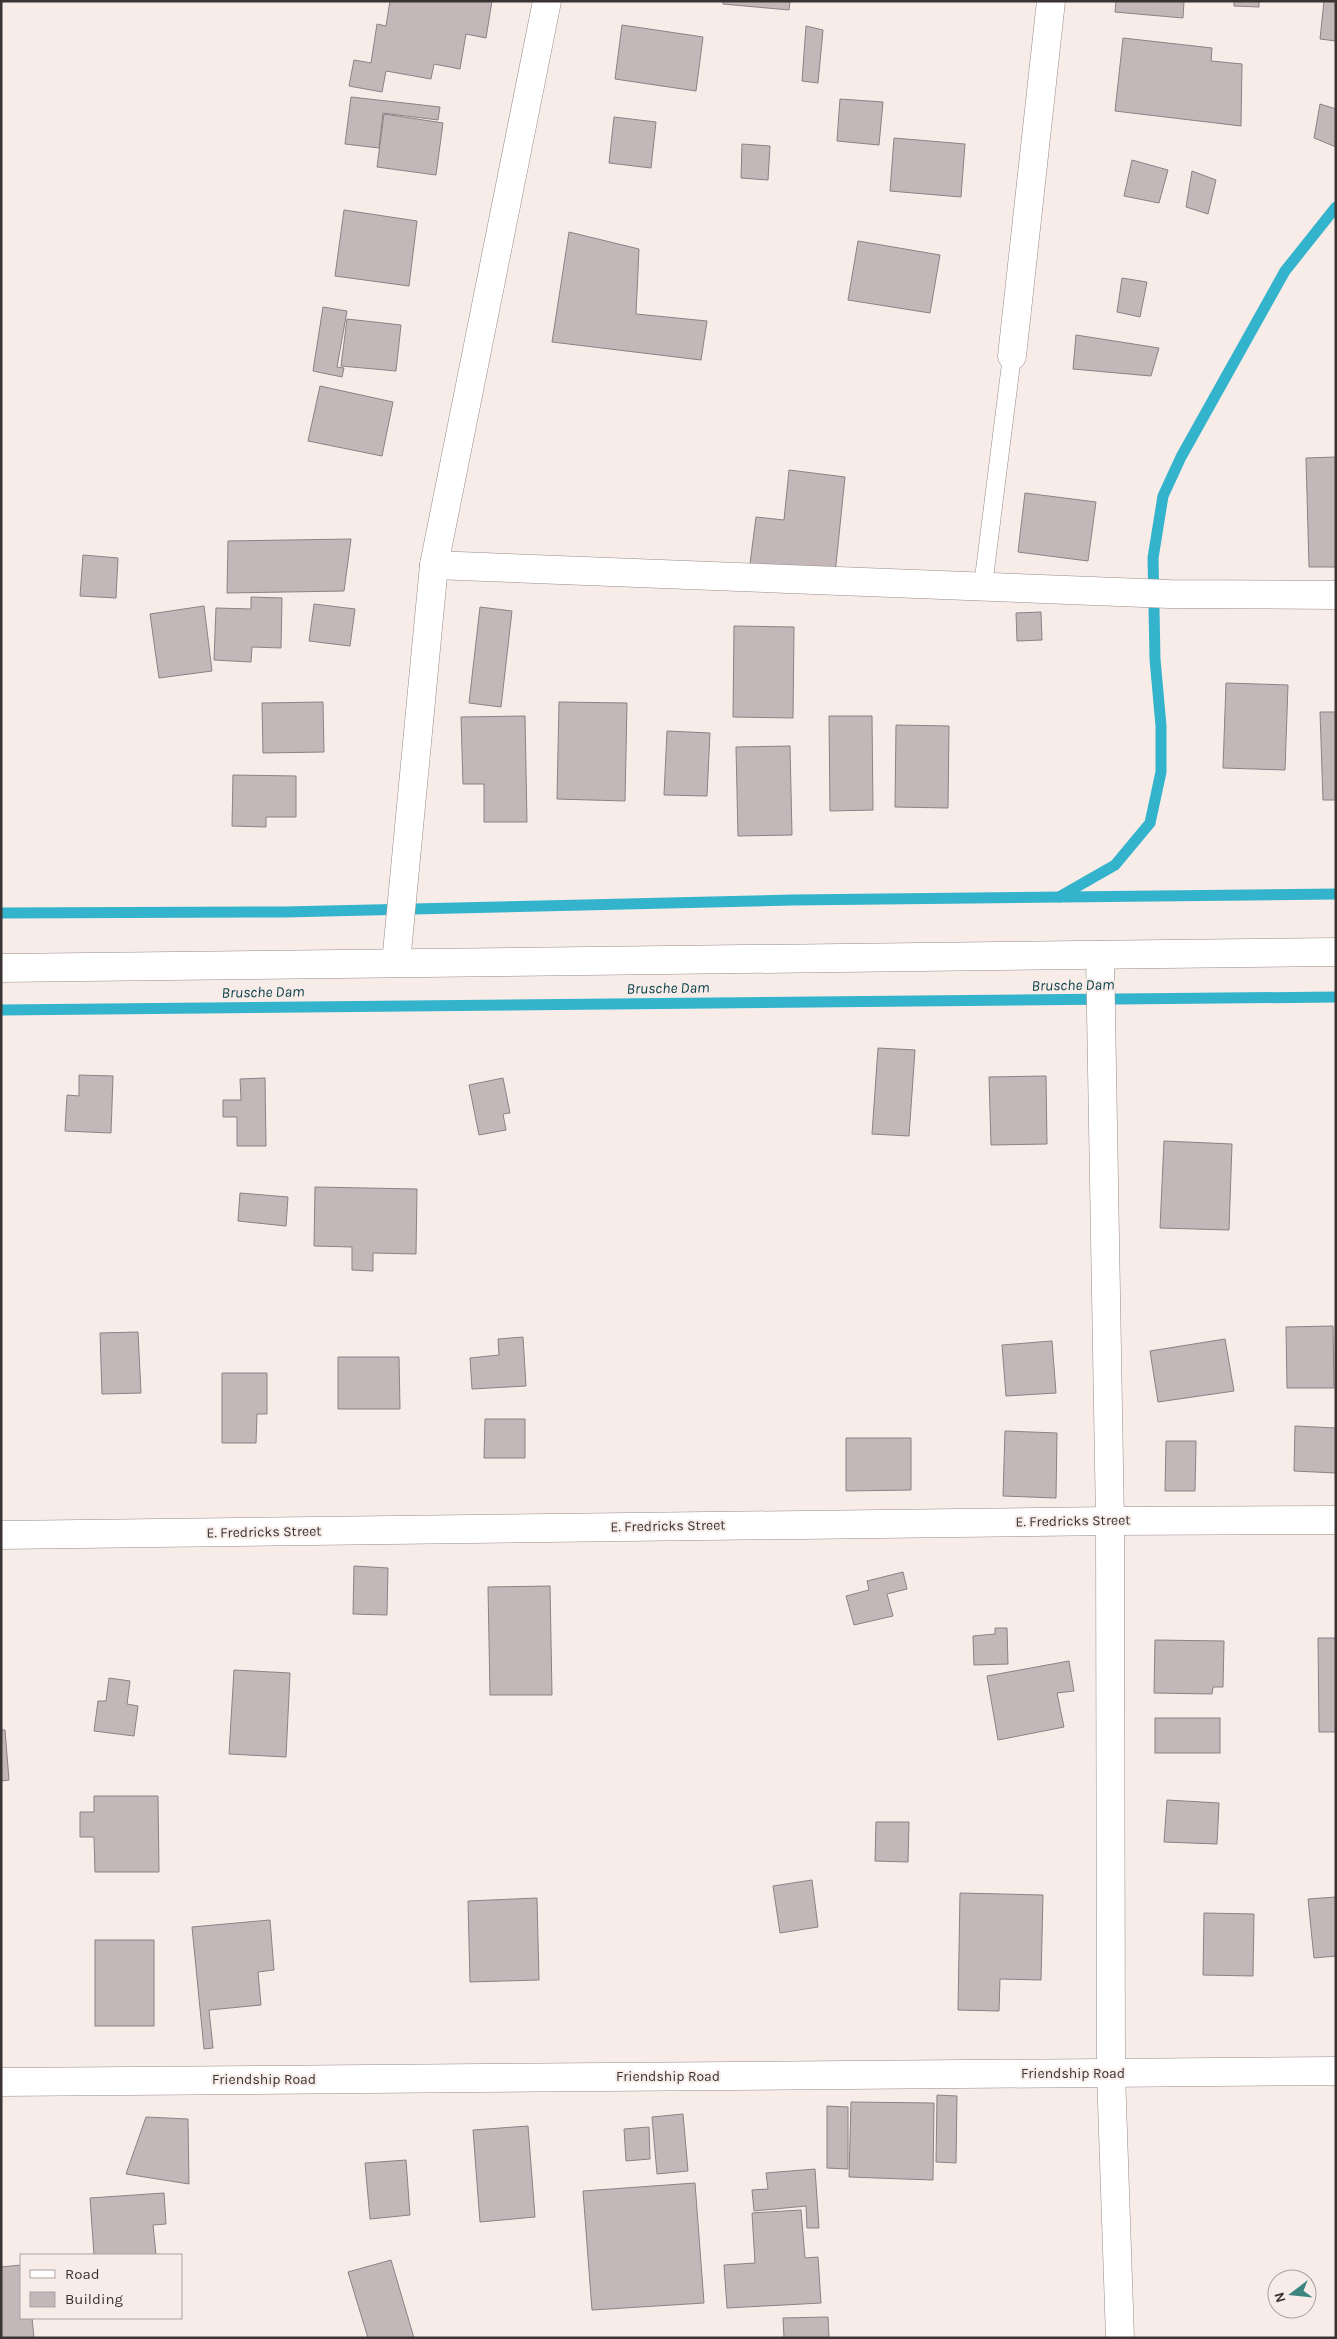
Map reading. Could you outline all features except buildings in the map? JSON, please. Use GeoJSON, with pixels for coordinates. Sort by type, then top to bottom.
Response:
{"type":"FeatureCollection","features":[{"type":"Feature","properties":{"kind":"street"},"geometry":{"type":"LineString","coordinates":[[396,956],[434,565],[547,1]]}},
{"type":"Feature","properties":{"kind":"street"},"geometry":{"type":"LineString","coordinates":[[1012,356],[1051,1]]}},
{"type":"Feature","properties":{"kind":"street"},"geometry":{"type":"LineString","coordinates":[[434,565],[1169,594],[1336,595]]}},
{"type":"Feature","properties":{"kind":"street"},"geometry":{"type":"LineString","coordinates":[[1,968],[396,956],[1100,955],[1336,952]]}},
{"type":"Feature","properties":{"kind":"street"},"geometry":{"type":"LineString","coordinates":[[1100,955],[1110,1521],[1111,2073],[1120,2338]]}},
{"type":"Feature","properties":{"kind":"street","name":"E. Fredricks Street"},"geometry":{"type":"LineString","coordinates":[[1,1535],[1110,1521],[1336,1520]]}},
{"type":"Feature","properties":{"kind":"street","name":"Friendship Road"},"geometry":{"type":"LineString","coordinates":[[1,2082],[1336,2071]]}},
{"type":"Feature","properties":{"kind":"lane"},"geometry":{"type":"LineString","coordinates":[[983,586],[1012,356]]}},
{"type":"Feature","properties":{"kind":"waterway"},"geometry":{"type":"LineString","coordinates":[[1059,897],[1115,865],[1150,823],[1161,772],[1161,726],[1155,659],[1153,558],[1163,496],[1181,457],[1285,271],[1336,207]]}},
{"type":"Feature","properties":{"kind":"waterway"},"geometry":{"type":"LineString","coordinates":[[1,913],[284,912],[792,900],[1336,894]]}},
{"type":"Feature","properties":{"kind":"waterway","name":"Brusche Dam"},"geometry":{"type":"LineString","coordinates":[[1,1010],[1336,997]]}}]}
